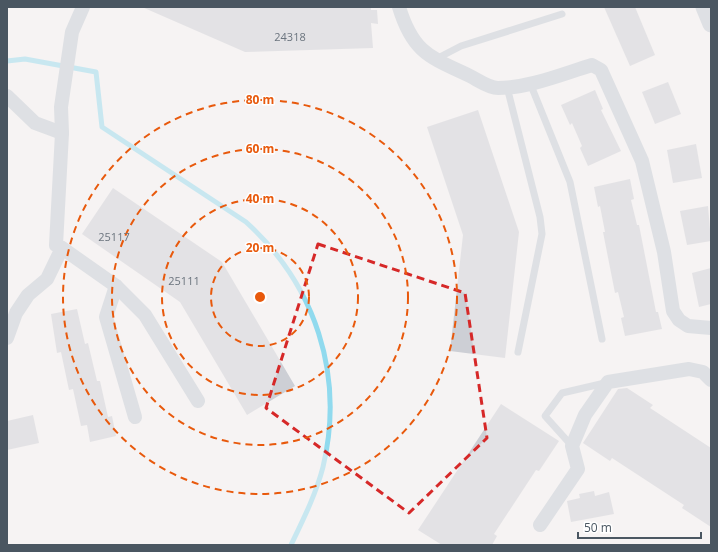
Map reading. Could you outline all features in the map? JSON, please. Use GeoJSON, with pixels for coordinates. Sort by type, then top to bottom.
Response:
{"type":"FeatureCollection","features":[{"type":"Feature","properties":{"kind":"street"},"geometry":{"type":"LineString","coordinates":[[83,7],[72,32],[61,107],[62,133],[56,245],[116,286],[145,315],[198,401]]}},
{"type":"Feature","properties":{"kind":"street"},"geometry":{"type":"LineString","coordinates":[[399,7],[410,34],[425,54],[434,60],[495,88],[530,83],[592,65],[601,70],[642,161],[664,252],[673,311],[678,320],[688,326],[711,328]]}},
{"type":"Feature","properties":{"kind":"street"},"geometry":{"type":"LineString","coordinates":[[704,7],[711,24]]}},
{"type":"Feature","properties":{"kind":"street"},"geometry":{"type":"LineString","coordinates":[[7,96],[35,123],[62,133]]}},
{"type":"Feature","properties":{"kind":"street"},"geometry":{"type":"LineString","coordinates":[[7,338],[16,313],[28,295],[47,279],[62,248]]}},
{"type":"Feature","properties":{"kind":"street"},"geometry":{"type":"LineString","coordinates":[[116,286],[106,317],[136,417]]}},
{"type":"Feature","properties":{"kind":"street"},"geometry":{"type":"LineString","coordinates":[[540,525],[578,469],[572,446],[585,415],[608,382],[689,369],[703,372],[711,380]]}},
{"type":"Feature","properties":{"kind":"lane"},"geometry":{"type":"LineString","coordinates":[[434,60],[461,46],[562,14]]}},
{"type":"Feature","properties":{"kind":"lane"},"geometry":{"type":"LineString","coordinates":[[530,83],[570,182],[602,339]]}},
{"type":"Feature","properties":{"kind":"lane"},"geometry":{"type":"LineString","coordinates":[[507,87],[540,217],[542,234],[518,352]]}},
{"type":"Feature","properties":{"kind":"lane"},"geometry":{"type":"LineString","coordinates":[[572,446],[545,416],[562,393],[608,382]]}},
{"type":"Feature","properties":{"kind":"highlighted area"},"geometry":{"type":"Polygon","coordinates":[[[318,244],[465,293],[487,438],[409,513],[266,408],[318,244]]]}},
{"type":"Feature","properties":{"kind":"building"},"geometry":{"type":"Polygon","coordinates":[[[142,7],[371,7],[371,10],[377,10],[378,24],[371,23],[373,48],[245,52],[142,7]]]}},
{"type":"Feature","properties":{"kind":"building"},"geometry":{"type":"Polygon","coordinates":[[[604,7],[635,7],[655,55],[630,66],[604,7]]]}},
{"type":"Feature","properties":{"kind":"building"},"geometry":{"type":"Polygon","coordinates":[[[668,82],[681,114],[655,124],[642,92],[668,82]]]}},
{"type":"Feature","properties":{"kind":"building"},"geometry":{"type":"Polygon","coordinates":[[[595,90],[603,109],[601,110],[621,151],[588,166],[580,148],[582,146],[572,123],[570,125],[561,105],[595,90]]]}},
{"type":"Feature","properties":{"kind":"building"},"geometry":{"type":"Polygon","coordinates":[[[478,110],[519,232],[505,358],[450,351],[463,235],[427,127],[478,110]]]}},
{"type":"Feature","properties":{"kind":"building"},"geometry":{"type":"Polygon","coordinates":[[[696,144],[702,178],[673,183],[667,150],[696,144]]]}},
{"type":"Feature","properties":{"kind":"building"},"geometry":{"type":"Polygon","coordinates":[[[630,179],[634,199],[631,200],[637,225],[639,225],[656,312],[658,312],[662,329],[625,336],[621,318],[624,317],[618,292],[615,293],[603,232],[605,232],[600,206],[598,207],[594,187],[630,179]]]}},
{"type":"Feature","properties":{"kind":"building"},"geometry":{"type":"Polygon","coordinates":[[[113,188],[222,262],[295,386],[247,415],[180,302],[82,234],[113,188]]]}},
{"type":"Feature","properties":{"kind":"building"},"geometry":{"type":"Polygon","coordinates":[[[708,206],[711,241],[687,245],[680,211],[708,206]]]}},
{"type":"Feature","properties":{"kind":"building"},"geometry":{"type":"Polygon","coordinates":[[[711,268],[711,304],[699,307],[692,273],[711,268]]]}},
{"type":"Feature","properties":{"kind":"building"},"geometry":{"type":"Polygon","coordinates":[[[77,309],[85,344],[88,343],[97,381],[100,381],[108,417],[112,416],[116,436],[90,442],[87,425],[81,426],[73,389],[69,390],[61,352],[57,353],[51,314],[77,309]]]}},
{"type":"Feature","properties":{"kind":"building"},"geometry":{"type":"Polygon","coordinates":[[[627,388],[653,405],[650,408],[711,448],[711,527],[682,508],[684,505],[612,458],[610,461],[583,443],[618,389],[627,388]]]}},
{"type":"Feature","properties":{"kind":"building"},"geometry":{"type":"Polygon","coordinates":[[[501,404],[559,441],[539,471],[536,470],[494,534],[497,536],[492,545],[442,545],[418,530],[501,404]]]}},
{"type":"Feature","properties":{"kind":"building"},"geometry":{"type":"Polygon","coordinates":[[[33,415],[39,443],[7,450],[7,421],[33,415]]]}},
{"type":"Feature","properties":{"kind":"building"},"geometry":{"type":"Polygon","coordinates":[[[594,491],[595,496],[609,492],[614,514],[571,522],[567,501],[580,498],[579,494],[594,491]]]}},
{"type":"Feature","properties":{"kind":"waterway"},"geometry":{"type":"LineString","coordinates":[[7,61],[25,59],[96,72],[102,127],[246,222],[270,247],[290,274],[306,303],[319,333],[326,365],[330,398],[329,432],[323,467],[313,497],[291,545]]}}]}
